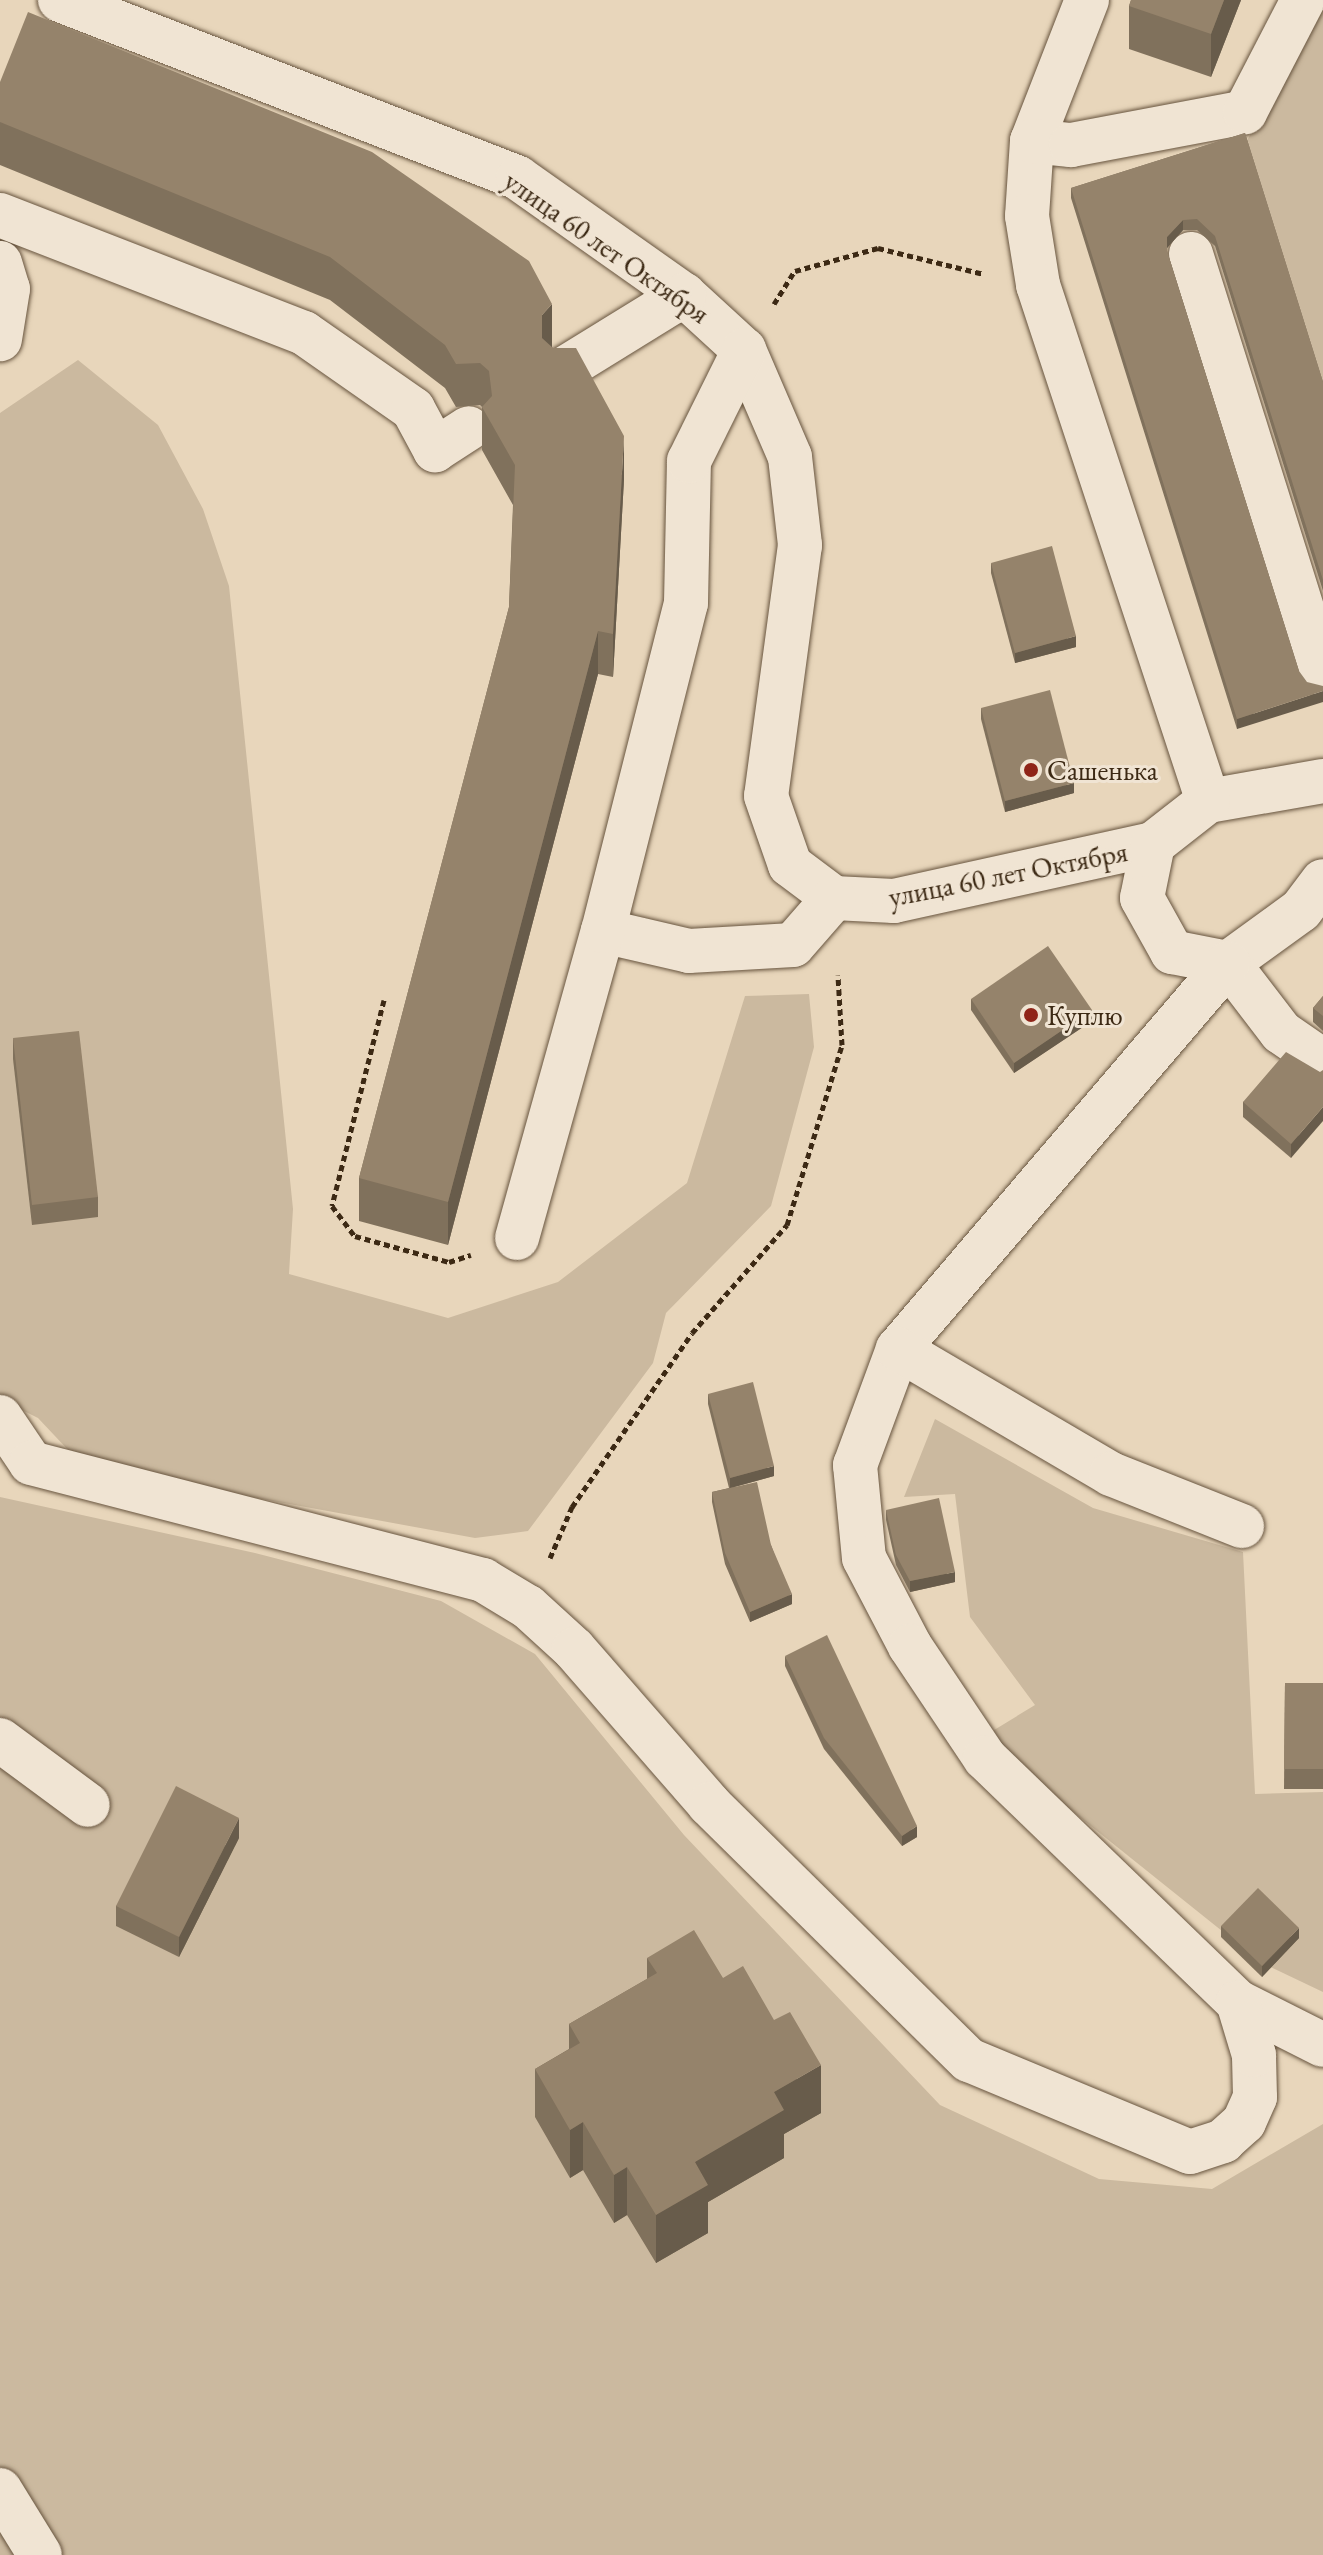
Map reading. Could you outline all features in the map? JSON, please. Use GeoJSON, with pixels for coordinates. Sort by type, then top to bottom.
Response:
{"type":"FeatureCollection","features":[{"type":"Feature","properties":{"kind":"street","name":"улица 60 лет Октября"},"geometry":{"type":"LineString","coordinates":[[60,0],[518,178],[684,295],[744,350],[790,457],[800,545],[766,796],[790,865],[834,898],[894,901],[1153,844]]}},
{"type":"Feature","properties":{"kind":"street"},"geometry":{"type":"LineString","coordinates":[[1087,0],[1032,141],[1027,216],[1038,285],[1208,801]]}},
{"type":"Feature","properties":{"kind":"street"},"geometry":{"type":"LineString","coordinates":[[1032,141],[1071,145],[1245,112],[1303,0]]}},
{"type":"Feature","properties":{"kind":"street"},"geometry":{"type":"LineString","coordinates":[[0,215],[304,333],[413,409],[435,450],[469,428]]}},
{"type":"Feature","properties":{"kind":"street"},"geometry":{"type":"LineString","coordinates":[[1191,254],[1323,674]]}},
{"type":"Feature","properties":{"kind":"street"},"geometry":{"type":"LineString","coordinates":[[0,263],[8,289],[0,339]]}},
{"type":"Feature","properties":{"kind":"street"},"geometry":{"type":"LineString","coordinates":[[564,369],[684,295]]}},
{"type":"Feature","properties":{"kind":"street"},"geometry":{"type":"LineString","coordinates":[[517,1238],[603,931],[686,603],[689,461],[744,350]]}},
{"type":"Feature","properties":{"kind":"street"},"geometry":{"type":"LineString","coordinates":[[1323,781],[1208,801],[1153,844],[1142,898],[1172,952],[1228,963],[1281,1032],[1323,1061]]}},
{"type":"Feature","properties":{"kind":"street"},"geometry":{"type":"LineString","coordinates":[[1323,881],[1301,910],[1228,963],[898,1349],[855,1465],[864,1558],[910,1646],[985,1758],[1238,2002],[1323,2045]]}},
{"type":"Feature","properties":{"kind":"street"},"geometry":{"type":"LineString","coordinates":[[603,931],[689,951],[793,945],[834,898]]}},
{"type":"Feature","properties":{"kind":"street"},"geometry":{"type":"LineString","coordinates":[[898,1349],[1111,1474],[1242,1526]]}},
{"type":"Feature","properties":{"kind":"street"},"geometry":{"type":"LineString","coordinates":[[0,1417],[10,1469],[483,1580],[528,1607],[574,1649],[709,1804],[969,2060],[1190,2152],[1223,2141],[1244,2122],[1255,2097],[1254,2055],[1238,2002]]}},
{"type":"Feature","properties":{"kind":"street"},"geometry":{"type":"LineString","coordinates":[[0,1740],[88,1805]]}},
{"type":"Feature","properties":{"kind":"street"},"geometry":{"type":"LineString","coordinates":[[0,2490],[40,2555]]}},
{"type":"Feature","properties":{"kind":"path"},"geometry":{"type":"LineString","coordinates":[[744,350],[795,271],[878,248],[993,277]]}},
{"type":"Feature","properties":{"kind":"path"},"geometry":{"type":"LineString","coordinates":[[528,1607],[580,1495],[692,1333],[787,1225],[842,1045],[834,898]]}},
{"type":"Feature","properties":{"kind":"path"},"geometry":{"type":"LineString","coordinates":[[384,1000],[332,1206],[355,1236],[449,1262],[517,1238]]}},
{"type":"Feature","properties":{"kind":"shaded area"},"geometry":{"type":"Polygon","coordinates":[[[1323,6],[1323,393],[1245,144],[1323,6]]]}},
{"type":"Feature","properties":{"kind":"shaded area"},"geometry":{"type":"Polygon","coordinates":[[[78,360],[158,425],[203,509],[229,586],[293,1209],[289,1274],[448,1318],[558,1282],[687,1183],[745,996],[809,994],[814,1047],[771,1206],[666,1313],[653,1363],[528,1531],[475,1538],[240,1495],[70,1452],[38,1418],[0,1399],[0,413],[78,360]]]}},
{"type":"Feature","properties":{"kind":"shaded area"},"geometry":{"type":"Polygon","coordinates":[[[935,1419],[1093,1508],[1243,1552],[1255,1794],[1323,1792],[1323,1992],[1262,1963],[981,1738],[1035,1705],[970,1617],[955,1494],[904,1497],[935,1419]]]}},
{"type":"Feature","properties":{"kind":"shaded area"},"geometry":{"type":"Polygon","coordinates":[[[0,1497],[255,1553],[441,1601],[535,1654],[684,1835],[940,2105],[1099,2179],[1212,2189],[1323,2124],[1323,2555],[0,2555],[0,1497]]]}},
{"type":"Feature","properties":{"kind":"building"},"geometry":{"type":"Polygon","coordinates":[[[1131,0],[1224,0],[1211,34],[1129,6],[1131,0]]]}},
{"type":"Feature","properties":{"kind":"building"},"geometry":{"type":"Polygon","coordinates":[[[28,12],[372,152],[529,261],[552,304],[542,315],[542,338],[553,348],[576,348],[624,436],[613,634],[598,631],[448,1202],[359,1178],[509,607],[515,465],[482,407],[492,396],[489,371],[480,363],[456,364],[445,345],[330,257],[0,122],[0,82],[28,12]]]}},
{"type":"Feature","properties":{"kind":"building"},"geometry":{"type":"Polygon","coordinates":[[[1245,133],[1323,382],[1323,580],[1215,236],[1197,219],[1183,220],[1167,237],[1167,251],[1299,671],[1307,682],[1323,686],[1323,691],[1237,719],[1071,188],[1245,133]]]}},
{"type":"Feature","properties":{"kind":"building"},"geometry":{"type":"Polygon","coordinates":[[[1052,546],[1076,636],[1015,653],[991,563],[1052,546]]]}},
{"type":"Feature","properties":{"kind":"building","name":"Сашенька"},"geometry":{"type":"Polygon","coordinates":[[[1050,690],[1074,783],[1005,801],[981,708],[1050,690]]]}},
{"type":"Feature","properties":{"kind":"building","name":"Куплю"},"geometry":{"type":"Polygon","coordinates":[[[1048,946],[1092,1010],[1014,1063],[971,999],[1048,946]]]}},
{"type":"Feature","properties":{"kind":"building"},"geometry":{"type":"Polygon","coordinates":[[[1323,996],[1323,1016],[1313,1008],[1323,996]]]}},
{"type":"Feature","properties":{"kind":"building"},"geometry":{"type":"Polygon","coordinates":[[[79,1031],[98,1197],[32,1205],[13,1038],[79,1031]]]}},
{"type":"Feature","properties":{"kind":"building"},"geometry":{"type":"Polygon","coordinates":[[[1286,1052],[1320,1072],[1323,1070],[1323,1107],[1291,1144],[1243,1102],[1286,1052]]]}},
{"type":"Feature","properties":{"kind":"building"},"geometry":{"type":"Polygon","coordinates":[[[753,1382],[774,1466],[730,1478],[708,1394],[753,1382]]]}},
{"type":"Feature","properties":{"kind":"building"},"geometry":{"type":"Polygon","coordinates":[[[757,1482],[771,1545],[792,1594],[750,1612],[725,1553],[712,1492],[757,1482]]]}},
{"type":"Feature","properties":{"kind":"building"},"geometry":{"type":"Polygon","coordinates":[[[939,1498],[955,1572],[910,1581],[896,1555],[886,1510],[939,1498]]]}},
{"type":"Feature","properties":{"kind":"building"},"geometry":{"type":"Polygon","coordinates":[[[827,1635],[917,1826],[902,1836],[824,1738],[785,1656],[827,1635]]]}},
{"type":"Feature","properties":{"kind":"building"},"geometry":{"type":"Polygon","coordinates":[[[1285,1683],[1323,1683],[1323,1769],[1284,1769],[1285,1683]]]}},
{"type":"Feature","properties":{"kind":"building"},"geometry":{"type":"Polygon","coordinates":[[[176,1786],[239,1818],[179,1937],[116,1906],[176,1786]]]}},
{"type":"Feature","properties":{"kind":"building"},"geometry":{"type":"Polygon","coordinates":[[[1258,1888],[1299,1928],[1262,1966],[1221,1926],[1258,1888]]]}},
{"type":"Feature","properties":{"kind":"building"},"geometry":{"type":"Polygon","coordinates":[[[694,1930],[723,1978],[743,1966],[774,2020],[790,2012],[821,2065],[774,2092],[784,2110],[695,2162],[708,2185],[656,2215],[627,2167],[614,2175],[583,2122],[570,2130],[535,2069],[580,2043],[569,2024],[657,1973],[647,1958],[694,1930]]]}},
{"type":"Feature","properties":{"kind":"place","name":"Сашенька"},"geometry":{"type":"Point","coordinates":[1031,770]}},
{"type":"Feature","properties":{"kind":"place","name":"Куплю"},"geometry":{"type":"Point","coordinates":[1031,1015]}}]}
